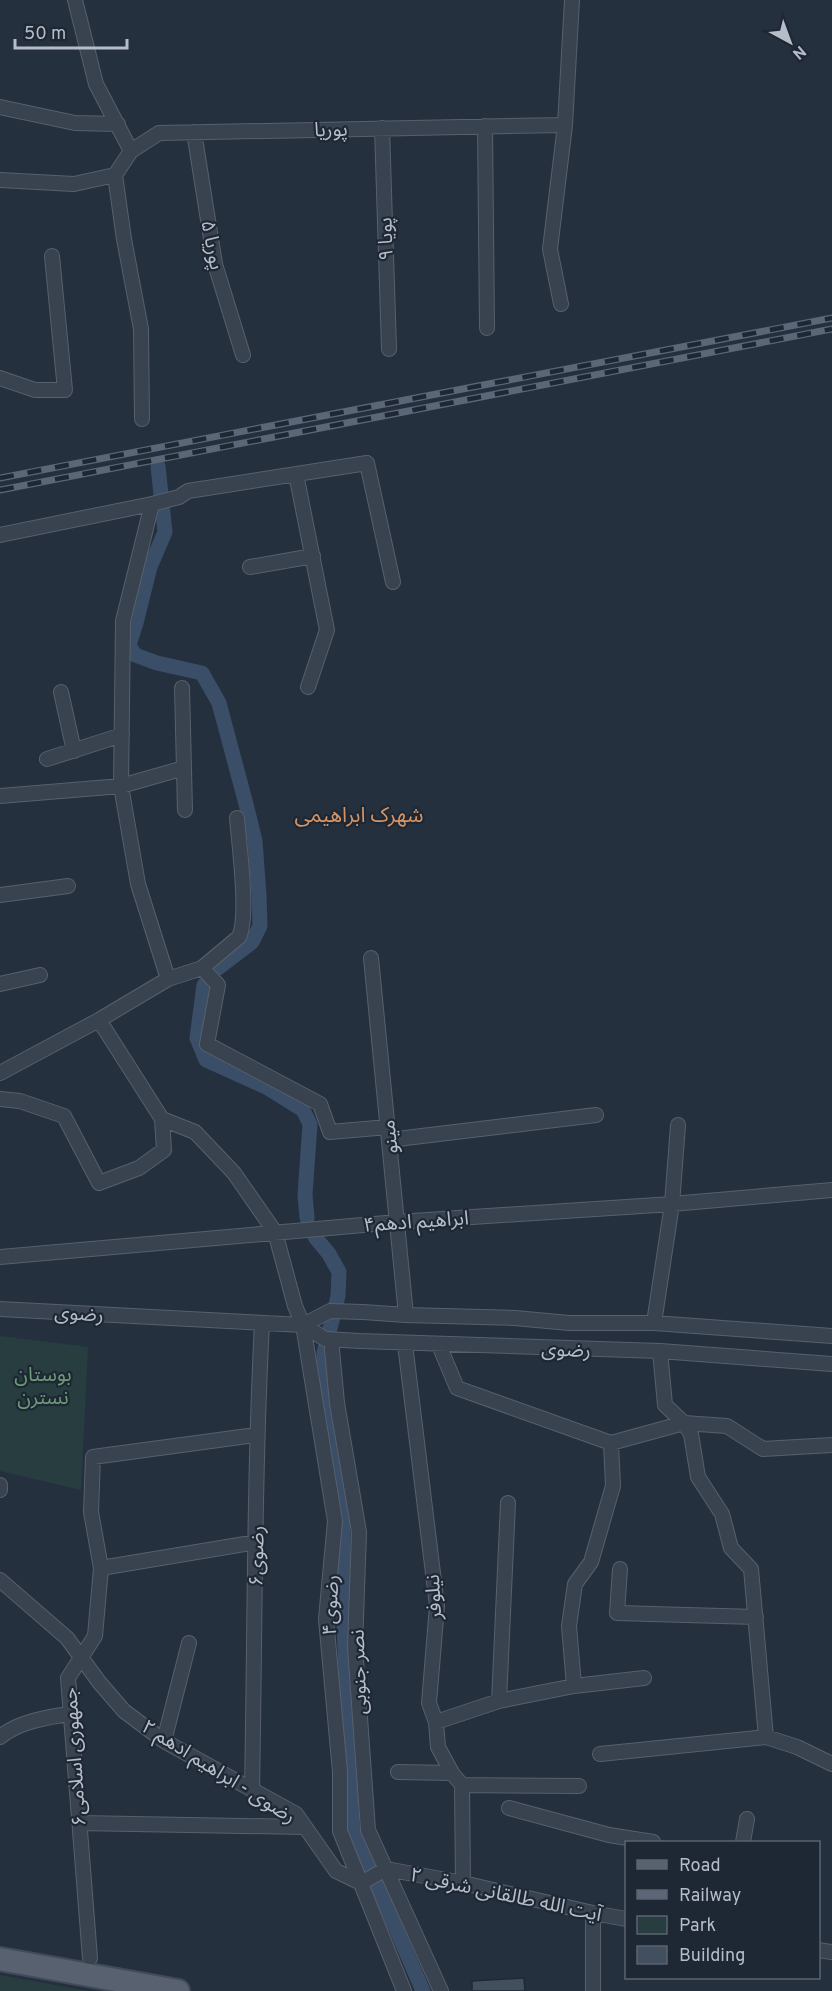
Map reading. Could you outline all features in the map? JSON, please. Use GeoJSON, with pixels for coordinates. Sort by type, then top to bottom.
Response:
{"type":"FeatureCollection","features":[{"type":"Feature","properties":{"kind":"main road"},"geometry":{"type":"LineString","coordinates":[[0,1959],[178,1991]]}},
{"type":"Feature","properties":{"kind":"street"},"geometry":{"type":"LineString","coordinates":[[75,0],[96,84],[132,151]]}},
{"type":"Feature","properties":{"kind":"street"},"geometry":{"type":"LineString","coordinates":[[561,304],[550,249],[565,125],[572,0]]}},
{"type":"Feature","properties":{"kind":"street"},"geometry":{"type":"LineString","coordinates":[[0,107],[75,123],[118,124]]}},
{"type":"Feature","properties":{"kind":"street","name":"پوریا"},"geometry":{"type":"LineString","coordinates":[[115,175],[132,151],[159,133],[565,125]]}},
{"type":"Feature","properties":{"kind":"street"},"geometry":{"type":"LineString","coordinates":[[485,126],[487,328]]}},
{"type":"Feature","properties":{"kind":"street","name":"پویا ۹"},"geometry":{"type":"LineString","coordinates":[[382,128],[389,349]]}},
{"type":"Feature","properties":{"kind":"street","name":"پوریا ۵"},"geometry":{"type":"LineString","coordinates":[[194,132],[215,264],[243,355]]}},
{"type":"Feature","properties":{"kind":"street"},"geometry":{"type":"LineString","coordinates":[[0,180],[74,184],[115,175],[141,329],[142,419]]}},
{"type":"Feature","properties":{"kind":"street"},"geometry":{"type":"LineString","coordinates":[[0,378],[36,390],[65,390],[52,256]]}},
{"type":"Feature","properties":{"kind":"street"},"geometry":{"type":"LineString","coordinates":[[0,535],[152,504],[179,497],[188,491],[367,463],[393,582]]}},
{"type":"Feature","properties":{"kind":"street"},"geometry":{"type":"LineString","coordinates":[[296,474],[327,630],[308,687]]}},
{"type":"Feature","properties":{"kind":"street"},"geometry":{"type":"LineString","coordinates":[[152,504],[123,621],[121,786],[138,884],[168,979]]}},
{"type":"Feature","properties":{"kind":"street"},"geometry":{"type":"LineString","coordinates":[[250,567],[312,556]]}},
{"type":"Feature","properties":{"kind":"street"},"geometry":{"type":"LineString","coordinates":[[182,688],[184,810]]}},
{"type":"Feature","properties":{"kind":"street"},"geometry":{"type":"LineString","coordinates":[[62,692],[74,751]]}},
{"type":"Feature","properties":{"kind":"street"},"geometry":{"type":"LineString","coordinates":[[47,759],[122,735]]}},
{"type":"Feature","properties":{"kind":"street"},"geometry":{"type":"LineString","coordinates":[[0,796],[121,786],[184,768]]}},
{"type":"Feature","properties":{"kind":"street"},"geometry":{"type":"LineString","coordinates":[[0,1073],[99,1020],[168,979],[202,968],[240,937],[244,914],[237,818]]}},
{"type":"Feature","properties":{"kind":"street"},"geometry":{"type":"LineString","coordinates":[[0,895],[68,886]]}},
{"type":"Feature","properties":{"kind":"street","name":"مینو"},"geometry":{"type":"LineString","coordinates":[[371,958],[406,1315]]}},
{"type":"Feature","properties":{"kind":"street"},"geometry":{"type":"LineString","coordinates":[[202,968],[218,985],[207,1044],[320,1104],[330,1132],[389,1134],[596,1115]]}},
{"type":"Feature","properties":{"kind":"street"},"geometry":{"type":"LineString","coordinates":[[0,984],[40,975]]}},
{"type":"Feature","properties":{"kind":"street"},"geometry":{"type":"LineString","coordinates":[[0,1099],[20,1101],[64,1116],[99,1183],[139,1168],[164,1150],[162,1119],[99,1020]]}},
{"type":"Feature","properties":{"kind":"street","name":"رضوی۴"},"geometry":{"type":"LineString","coordinates":[[162,1119],[195,1132],[234,1173],[275,1233],[295,1306],[303,1325],[335,1521],[327,1619],[340,1772],[340,1831],[364,1882],[404,1991]]}},
{"type":"Feature","properties":{"kind":"street"},"geometry":{"type":"LineString","coordinates":[[654,1323],[672,1204],[678,1125]]}},
{"type":"Feature","properties":{"kind":"street","name":"ابراهیم ادهم۴"},"geometry":{"type":"LineString","coordinates":[[0,1257],[397,1221],[672,1204],[832,1190]]}},
{"type":"Feature","properties":{"kind":"street","name":"رضوی"},"geometry":{"type":"LineString","coordinates":[[0,1309],[303,1325],[330,1311],[515,1318],[569,1323],[654,1323],[832,1336]]}},
{"type":"Feature","properties":{"kind":"street","name":"رضوی۶"},"geometry":{"type":"LineString","coordinates":[[252,1789],[256,1435],[262,1323]]}},
{"type":"Feature","properties":{"kind":"street"},"geometry":{"type":"LineString","coordinates":[[569,1323],[570,1349]]}},
{"type":"Feature","properties":{"kind":"street","name":"رضوی"},"geometry":{"type":"LineString","coordinates":[[303,1325],[324,1339],[405,1344],[660,1351],[832,1364]]}},
{"type":"Feature","properties":{"kind":"street","name":"نصر جنوبی"},"geometry":{"type":"LineString","coordinates":[[330,1339],[337,1403],[358,1532],[355,1647],[368,1830],[441,1991]]}},
{"type":"Feature","properties":{"kind":"street","name":"نیلوفر"},"geometry":{"type":"LineString","coordinates":[[405,1344],[437,1606],[429,1702],[436,1722],[438,1747],[452,1773],[462,1785]]}},
{"type":"Feature","properties":{"kind":"street"},"geometry":{"type":"LineString","coordinates":[[439,1345],[457,1388],[611,1443],[684,1423],[727,1426],[763,1449],[832,1445]]}},
{"type":"Feature","properties":{"kind":"street"},"geometry":{"type":"LineString","coordinates":[[660,1351],[665,1405],[684,1423],[691,1434],[698,1477],[722,1514],[731,1548],[751,1569],[766,1737]]}},
{"type":"Feature","properties":{"kind":"street","name":"جمهوری اسلامی۶"},"geometry":{"type":"LineString","coordinates":[[90,1958],[68,1678],[94,1636],[101,1568],[91,1512],[93,1456],[256,1435]]}},
{"type":"Feature","properties":{"kind":"street"},"geometry":{"type":"LineString","coordinates":[[574,1686],[569,1626],[574,1584],[591,1562],[613,1486],[611,1443]]}},
{"type":"Feature","properties":{"kind":"street"},"geometry":{"type":"LineString","coordinates":[[0,1485],[0,1490]]}},
{"type":"Feature","properties":{"kind":"street"},"geometry":{"type":"LineString","coordinates":[[499,1701],[508,1503]]}},
{"type":"Feature","properties":{"kind":"street"},"geometry":{"type":"LineString","coordinates":[[101,1568],[256,1542]]}},
{"type":"Feature","properties":{"kind":"street"},"geometry":{"type":"LineString","coordinates":[[620,1569],[617,1613],[756,1617]]}},
{"type":"Feature","properties":{"kind":"street","name":"رضوی - ابراهیم ادهم ۲"},"geometry":{"type":"LineString","coordinates":[[0,1580],[66,1638],[124,1711],[164,1741],[296,1814],[336,1871],[364,1882]]}},
{"type":"Feature","properties":{"kind":"street"},"geometry":{"type":"LineString","coordinates":[[164,1741],[189,1643]]}},
{"type":"Feature","properties":{"kind":"street"},"geometry":{"type":"LineString","coordinates":[[436,1722],[499,1701],[574,1686],[644,1678]]}},
{"type":"Feature","properties":{"kind":"street"},"geometry":{"type":"LineString","coordinates":[[0,1737],[6,1732],[46,1717],[70,1714]]}},
{"type":"Feature","properties":{"kind":"street"},"geometry":{"type":"LineString","coordinates":[[600,1754],[766,1737],[797,1747],[832,1764]]}},
{"type":"Feature","properties":{"kind":"street"},"geometry":{"type":"LineString","coordinates":[[398,1772],[452,1773]]}},
{"type":"Feature","properties":{"kind":"street"},"geometry":{"type":"LineString","coordinates":[[463,1882],[462,1785],[579,1786]]}},
{"type":"Feature","properties":{"kind":"street"},"geometry":{"type":"LineString","coordinates":[[509,1808],[609,1835],[647,1841]]}},
{"type":"Feature","properties":{"kind":"street"},"geometry":{"type":"LineString","coordinates":[[743,1841],[747,1819]]}},
{"type":"Feature","properties":{"kind":"street"},"geometry":{"type":"LineString","coordinates":[[79,1823],[305,1827]]}},
{"type":"Feature","properties":{"kind":"street"},"geometry":{"type":"LineString","coordinates":[[364,1882],[386,1869]]}},
{"type":"Feature","properties":{"kind":"street","name":"آیت الله طالقانی شرقی ۲"},"geometry":{"type":"LineString","coordinates":[[386,1869],[463,1882],[625,1919]]}},
{"type":"Feature","properties":{"kind":"street"},"geometry":{"type":"LineString","coordinates":[[593,1913],[593,1991]]}},
{"type":"Feature","properties":{"kind":"green space","name":"بوستان نسترن"},"geometry":{"type":"Polygon","coordinates":[[[0,1336],[88,1347],[81,1490],[0,1471],[0,1336]]]}},
{"type":"Feature","properties":{"kind":"green space"},"geometry":{"type":"Polygon","coordinates":[[[0,1975],[5,1976],[89,1991],[0,1991],[0,1975]]]}},
{"type":"Feature","properties":{"kind":"building"},"geometry":{"type":"Polygon","coordinates":[[[524,1978],[525,1991],[472,1991],[472,1981],[524,1978]]]}},
{"type":"Feature","properties":{"kind":"waterway"},"geometry":{"type":"LineString","coordinates":[[158,466],[165,532],[150,567],[129,645],[135,655],[157,663],[202,673],[219,703],[255,841],[260,926],[252,942],[218,968]]}},
{"type":"Feature","properties":{"kind":"waterway"},"geometry":{"type":"LineString","coordinates":[[204,985],[197,1038],[206,1060],[266,1087],[303,1110],[310,1124],[305,1195],[307,1218]]}},
{"type":"Feature","properties":{"kind":"waterway"},"geometry":{"type":"LineString","coordinates":[[315,1237],[329,1254],[339,1272],[338,1296],[324,1353],[323,1393],[343,1524],[344,1623],[352,1827],[423,1991]]}},
{"type":"Feature","properties":{"kind":"railway"},"geometry":{"type":"LineString","coordinates":[[0,478],[832,318]]}},
{"type":"Feature","properties":{"kind":"railway"},"geometry":{"type":"LineString","coordinates":[[0,490],[832,329]]}},
{"type":"Feature","properties":{"kind":"district","name":"شهرک ابراهیمی"},"geometry":{"type":"Point","coordinates":[359,815]}}]}
